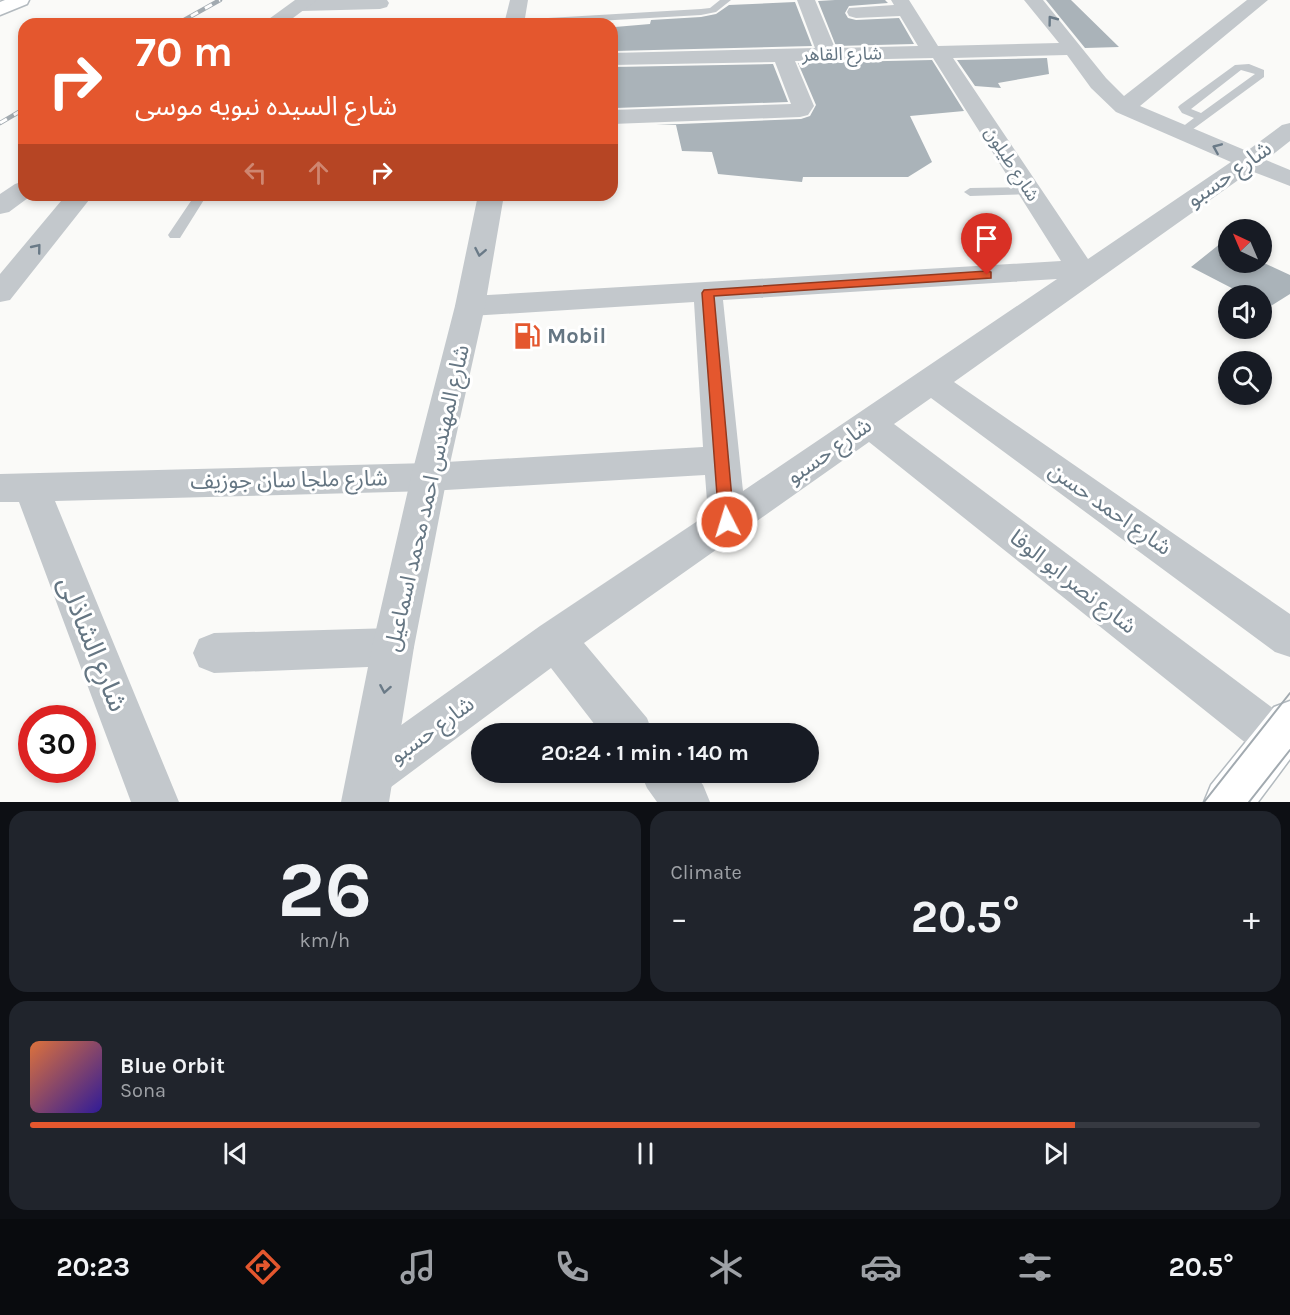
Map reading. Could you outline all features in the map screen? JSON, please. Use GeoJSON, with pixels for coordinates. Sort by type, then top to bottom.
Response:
{"type":"FeatureCollection","features":[{"type":"Feature","properties":{"kind":"main road"},"geometry":{"type":"LineString","coordinates":[[0,9],[20,0]]}},
{"type":"Feature","properties":{"kind":"main road"},"geometry":{"type":"LineString","coordinates":[[1228,802],[1284,732]]}},
{"type":"Feature","properties":{"kind":"street"},"geometry":{"type":"LineString","coordinates":[[515,18],[519,0]]}},
{"type":"Feature","properties":{"kind":"street"},"geometry":{"type":"LineString","coordinates":[[806,0],[828,55]]}},
{"type":"Feature","properties":{"kind":"street"},"geometry":{"type":"LineString","coordinates":[[1033,0],[1051,17],[1071,50],[1111,98],[1124,107],[1290,180]]}},
{"type":"Feature","properties":{"kind":"street"},"geometry":{"type":"LineString","coordinates":[[1124,107],[1258,0]]}},
{"type":"Feature","properties":{"kind":"street"},"geometry":{"type":"LineString","coordinates":[[281,18],[304,3],[380,3]]}},
{"type":"Feature","properties":{"kind":"street"},"geometry":{"type":"LineString","coordinates":[[856,12],[903,5]]}},
{"type":"Feature","properties":{"kind":"street","name":"شارع طيلون"},"geometry":{"type":"LineString","coordinates":[[903,5],[1082,272]]}},
{"type":"Feature","properties":{"kind":"street","name":"شارع القاهر"},"geometry":{"type":"LineString","coordinates":[[618,59],[1071,50]]}},
{"type":"Feature","properties":{"kind":"street"},"geometry":{"type":"LineString","coordinates":[[618,117],[800,110],[803,106],[783,56]]}},
{"type":"Feature","properties":{"kind":"street","name":"شارع حسبو"},"geometry":{"type":"LineString","coordinates":[[368,788],[555,640],[930,381],[1082,272],[1248,162],[1290,130]]}},
{"type":"Feature","properties":{"kind":"street"},"geometry":{"type":"LineString","coordinates":[[0,206],[18,193]]}},
{"type":"Feature","properties":{"kind":"street"},"geometry":{"type":"LineString","coordinates":[[0,293],[75,201]]}},
{"type":"Feature","properties":{"kind":"street","name":"شارع المهندس احمد محمد اسماعيل"},"geometry":{"type":"LineString","coordinates":[[368,788],[393,647],[429,477],[470,306],[490,201]]}},
{"type":"Feature","properties":{"kind":"street"},"geometry":{"type":"LineString","coordinates":[[470,306],[1082,272]]}},
{"type":"Feature","properties":{"kind":"street"},"geometry":{"type":"LineString","coordinates":[[708,293],[727,522]]}},
{"type":"Feature","properties":{"kind":"street","name":"شارع احمد حسن"},"geometry":{"type":"LineString","coordinates":[[930,381],[1290,638]]}},
{"type":"Feature","properties":{"kind":"street","name":"شارع نصر ابو الوفا"},"geometry":{"type":"LineString","coordinates":[[869,423],[1284,732]]}},
{"type":"Feature","properties":{"kind":"street","name":"شارع ملجا سان جوزيف"},"geometry":{"type":"LineString","coordinates":[[15,488],[429,477],[721,460]]}},
{"type":"Feature","properties":{"kind":"street","name":"شارع الشاذلى"},"geometry":{"type":"LineString","coordinates":[[15,488],[155,802]]}},
{"type":"Feature","properties":{"kind":"street"},"geometry":{"type":"LineString","coordinates":[[555,640],[622,723]]}},
{"type":"Feature","properties":{"kind":"street"},"geometry":{"type":"LineString","coordinates":[[214,653],[393,647]]}},
{"type":"Feature","properties":{"kind":"street"},"geometry":{"type":"LineString","coordinates":[[671,783],[686,802]]}},
{"type":"Feature","properties":{"kind":"lane"},"geometry":{"type":"LineString","coordinates":[[599,18],[701,12],[713,10],[726,0]]}},
{"type":"Feature","properties":{"kind":"lane"},"geometry":{"type":"LineString","coordinates":[[1181,133],[1260,75],[1260,72],[1239,66],[1184,107],[1186,111],[1202,117]]}},
{"type":"Feature","properties":{"kind":"lane"},"geometry":{"type":"LineString","coordinates":[[970,192],[1029,191]]}},
{"type":"Feature","properties":{"kind":"lane"},"geometry":{"type":"LineString","coordinates":[[175,235],[197,201]]}},
{"type":"Feature","properties":{"kind":"building"},"geometry":{"type":"Polygon","coordinates":[[[885,0],[888,3],[849,6],[845,13],[848,18],[856,20],[899,18],[914,44],[836,46],[818,1],[885,0]]]}},
{"type":"Feature","properties":{"kind":"building"},"geometry":{"type":"Polygon","coordinates":[[[1046,0],[1071,0],[1119,47],[1085,48],[1046,0]]]}},
{"type":"Feature","properties":{"kind":"building"},"geometry":{"type":"Polygon","coordinates":[[[795,2],[812,46],[618,51],[618,27],[650,24],[651,20],[701,17],[716,14],[729,5],[795,2]]]}},
{"type":"Feature","properties":{"kind":"building"},"geometry":{"type":"Polygon","coordinates":[[[1047,58],[1049,74],[998,83],[1001,88],[975,86],[957,60],[1047,58]]]}},
{"type":"Feature","properties":{"kind":"building"},"geometry":{"type":"Polygon","coordinates":[[[932,60],[964,111],[910,116],[932,162],[908,177],[803,177],[802,182],[718,174],[712,152],[682,151],[676,125],[656,125],[801,119],[810,116],[816,105],[798,63],[932,60]]]}},
{"type":"Feature","properties":{"kind":"building"},"geometry":{"type":"Polygon","coordinates":[[[773,64],[788,102],[618,108],[618,67],[773,64]]]}},
{"type":"Feature","properties":{"kind":"building"},"geometry":{"type":"Polygon","coordinates":[[[1218,245],[1218,273],[1272,273],[1272,267],[1290,275],[1290,294],[1272,305],[1272,285],[1226,285],[1191,267],[1218,245]]]}},
{"type":"Feature","properties":{"kind":"tram line"},"geometry":{"type":"LineString","coordinates":[[1204,802],[1290,693]]}},
{"type":"Feature","properties":{"kind":"tram line"},"geometry":{"type":"LineString","coordinates":[[1249,802],[1290,750]]}},
{"type":"Feature","properties":{"kind":"railway"},"geometry":{"type":"LineString","coordinates":[[188,18],[220,0]]}},
{"type":"Feature","properties":{"kind":"railway"},"geometry":{"type":"LineString","coordinates":[[0,123],[18,112]]}},
{"type":"Feature","properties":{"kind":"place","name":"Mobil"},"geometry":{"type":"Point","coordinates":[527,336]}},
{"type":"Feature","properties":{"kind":"route"},"geometry":{"type":"LineString","coordinates":[[727,522],[708,293],[987,275]]}}]}
